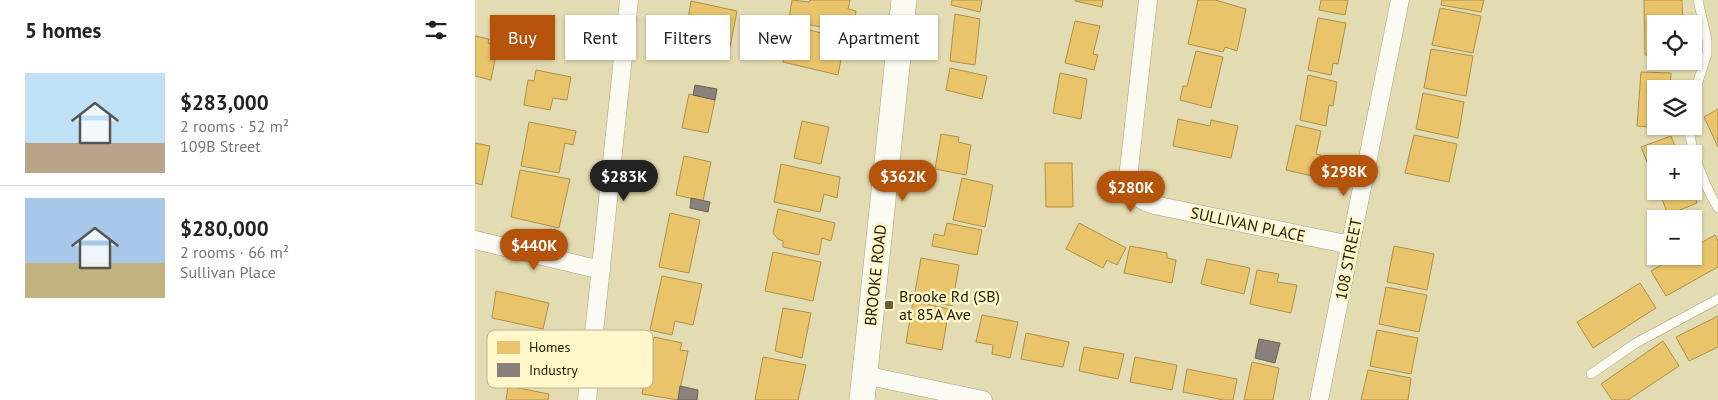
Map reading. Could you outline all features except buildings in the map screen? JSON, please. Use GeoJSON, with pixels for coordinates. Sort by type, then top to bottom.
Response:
{"type":"FeatureCollection","features":[{"type":"Feature","properties":{"kind":"street"},"geometry":{"type":"LineString","coordinates":[[595,330],[627,0]]}},
{"type":"Feature","properties":{"kind":"street","name":"BROOKE ROAD"},"geometry":{"type":"LineString","coordinates":[[862,400],[904,0]]}},
{"type":"Feature","properties":{"kind":"street","name":"SULLIVAN PLACE"},"geometry":{"type":"LineString","coordinates":[[1148,0],[1129,170],[1132,190],[1143,202],[1154,205],[1351,245]]}},
{"type":"Feature","properties":{"kind":"street","name":"108 STREET"},"geometry":{"type":"LineString","coordinates":[[1319,400],[1400,0]]}},
{"type":"Feature","properties":{"kind":"street"},"geometry":{"type":"LineString","coordinates":[[475,240],[601,270]]}},
{"type":"Feature","properties":{"kind":"street"},"geometry":{"type":"LineString","coordinates":[[864,375],[983,400]]}},
{"type":"Feature","properties":{"kind":"lane"},"geometry":{"type":"LineString","coordinates":[[1698,0],[1707,40],[1707,54],[1699,80]]}},
{"type":"Feature","properties":{"kind":"lane"},"geometry":{"type":"LineString","coordinates":[[1690,135],[1699,168],[1718,208]]}},
{"type":"Feature","properties":{"kind":"lane"},"geometry":{"type":"LineString","coordinates":[[1591,374],[1636,343],[1718,299]]}},
{"type":"Feature","properties":{"kind":"place","name":"Brooke Rd (SB) at 85A Ave"},"geometry":{"type":"Point","coordinates":[889,305]}}]}
